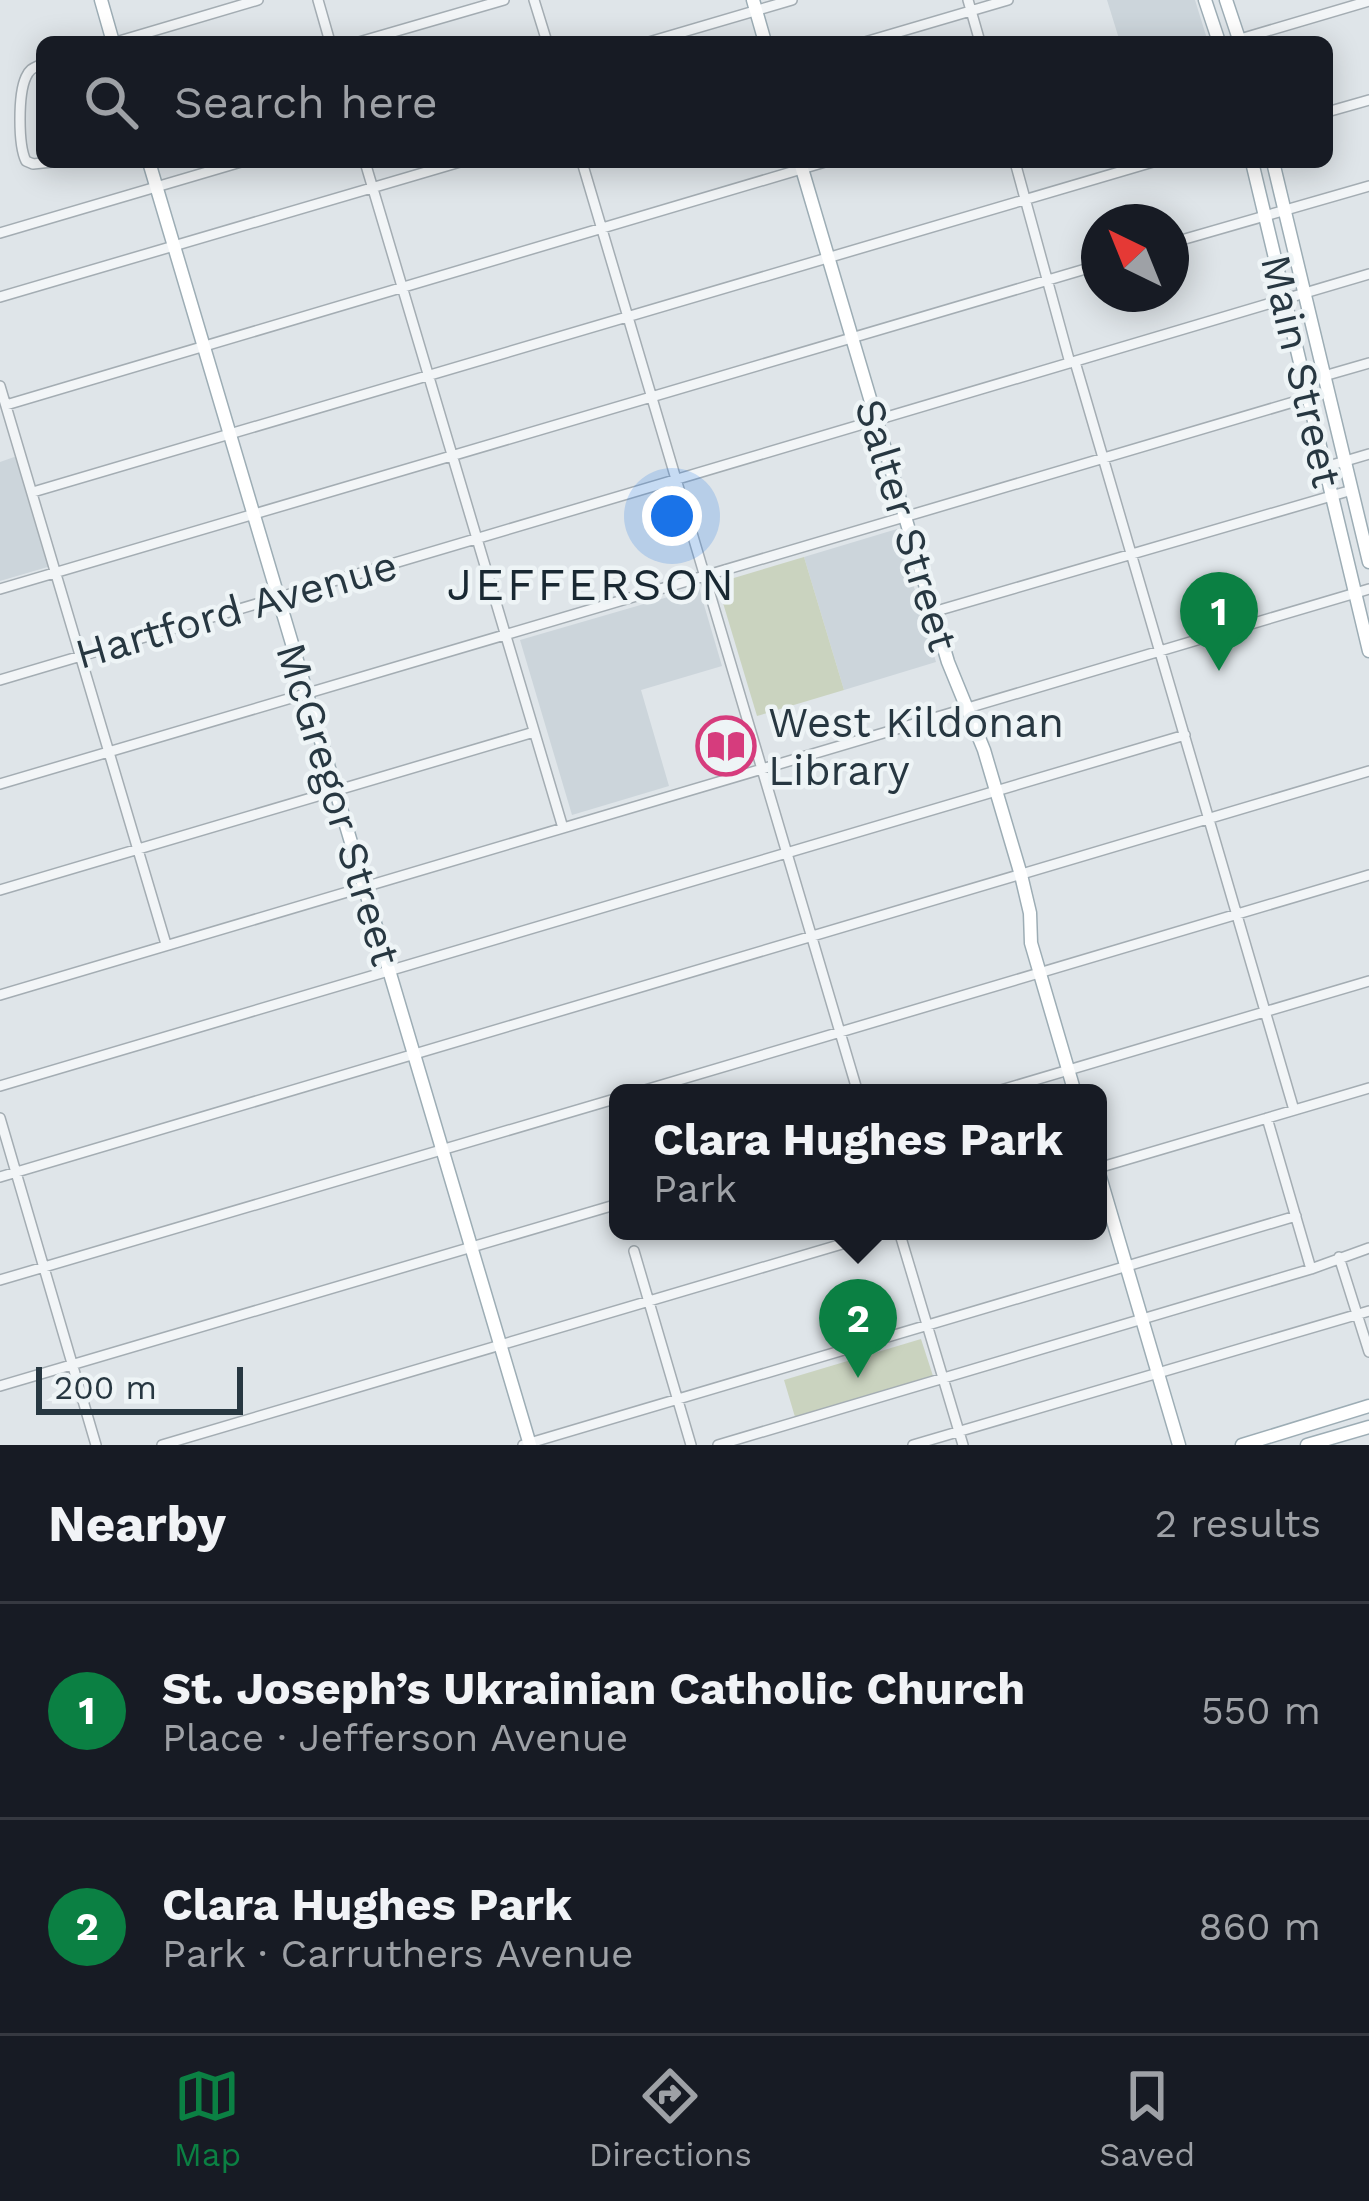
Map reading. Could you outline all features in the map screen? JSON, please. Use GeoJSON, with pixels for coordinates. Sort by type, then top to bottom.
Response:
{"type":"FeatureCollection","features":[{"type":"Feature","properties":{"kind":"main road"},"geometry":{"type":"LineString","coordinates":[[101,0],[113,36]]}},
{"type":"Feature","properties":{"kind":"main road"},"geometry":{"type":"LineString","coordinates":[[1205,0],[1217,36]]}},
{"type":"Feature","properties":{"kind":"main road"},"geometry":{"type":"LineString","coordinates":[[1226,0],[1235,36]]}},
{"type":"Feature","properties":{"kind":"main road"},"geometry":{"type":"LineString","coordinates":[[754,5],[763,36]]}},
{"type":"Feature","properties":{"kind":"main road","name":"McGregor Street"},"geometry":{"type":"LineString","coordinates":[[151,168],[528,1444]]}},
{"type":"Feature","properties":{"kind":"main road","name":"Salter Street"},"geometry":{"type":"LineString","coordinates":[[802,168],[933,612],[984,750],[1021,874],[1031,943],[1072,1084]]}},
{"type":"Feature","properties":{"kind":"main road","name":"Main Street"},"geometry":{"type":"LineString","coordinates":[[1253,168],[1346,558],[1362,591],[1369,651]]}},
{"type":"Feature","properties":{"kind":"main road","name":"Main Street"},"geometry":{"type":"LineString","coordinates":[[1274,168],[1368,556]]}},
{"type":"Feature","properties":{"kind":"main road"},"geometry":{"type":"LineString","coordinates":[[1300,366],[1309,374],[1324,376]]}},
{"type":"Feature","properties":{"kind":"main road"},"geometry":{"type":"LineString","coordinates":[[1307,398],[1321,398],[1331,407]]}},
{"type":"Feature","properties":{"kind":"main road"},"geometry":{"type":"LineString","coordinates":[[1107,1202],[1179,1445]]}},
{"type":"Feature","properties":{"kind":"main road"},"geometry":{"type":"LineString","coordinates":[[1242,1445],[1369,1406]]}},
{"type":"Feature","properties":{"kind":"main road"},"geometry":{"type":"LineString","coordinates":[[1307,1445],[1369,1427]]}},
{"type":"Feature","properties":{"kind":"street"},"geometry":{"type":"LineString","coordinates":[[135,36],[258,0]]}},
{"type":"Feature","properties":{"kind":"street"},"geometry":{"type":"LineString","coordinates":[[318,0],[328,36]]}},
{"type":"Feature","properties":{"kind":"street"},"geometry":{"type":"LineString","coordinates":[[380,36],[504,0]]}},
{"type":"Feature","properties":{"kind":"street"},"geometry":{"type":"LineString","coordinates":[[534,0],[545,36]]}},
{"type":"Feature","properties":{"kind":"street"},"geometry":{"type":"LineString","coordinates":[[667,36],[754,5],[792,0]]}},
{"type":"Feature","properties":{"kind":"street"},"geometry":{"type":"LineString","coordinates":[[882,36],[969,5],[1008,0]]}},
{"type":"Feature","properties":{"kind":"street"},"geometry":{"type":"LineString","coordinates":[[1253,36],[1369,1]]}},
{"type":"Feature","properties":{"kind":"street"},"geometry":{"type":"LineString","coordinates":[[969,5],[978,36]]}},
{"type":"Feature","properties":{"kind":"street"},"geometry":{"type":"LineString","coordinates":[[36,68],[24,81],[20,143],[26,161],[36,164]]}},
{"type":"Feature","properties":{"kind":"street"},"geometry":{"type":"LineString","coordinates":[[1333,110],[1369,100]]}},
{"type":"Feature","properties":{"kind":"street"},"geometry":{"type":"LineString","coordinates":[[0,233],[222,168]]}},
{"type":"Feature","properties":{"kind":"street"},"geometry":{"type":"LineString","coordinates":[[367,168],[563,828]]}},
{"type":"Feature","properties":{"kind":"street"},"geometry":{"type":"LineString","coordinates":[[0,298],[440,168]]}},
{"type":"Feature","properties":{"kind":"street"},"geometry":{"type":"LineString","coordinates":[[584,168],[855,1084]]}},
{"type":"Feature","properties":{"kind":"street"},"geometry":{"type":"LineString","coordinates":[[5,405],[791,168]]}},
{"type":"Feature","properties":{"kind":"street"},"geometry":{"type":"LineString","coordinates":[[1017,168],[1294,1110]]}},
{"type":"Feature","properties":{"kind":"street"},"geometry":{"type":"LineString","coordinates":[[33,492],[1133,168]]}},
{"type":"Feature","properties":{"kind":"street"},"geometry":{"type":"LineString","coordinates":[[1189,238],[1369,186]]}},
{"type":"Feature","properties":{"kind":"street"},"geometry":{"type":"LineString","coordinates":[[0,589],[1081,271]]}},
{"type":"Feature","properties":{"kind":"street","name":"Hartford Avenue"},"geometry":{"type":"LineString","coordinates":[[0,680],[1369,274]]}},
{"type":"Feature","properties":{"kind":"street"},"geometry":{"type":"LineString","coordinates":[[1324,376],[1369,363]]}},
{"type":"Feature","properties":{"kind":"street"},"geometry":{"type":"LineString","coordinates":[[0,386],[166,944]]}},
{"type":"Feature","properties":{"kind":"street"},"geometry":{"type":"LineString","coordinates":[[0,784],[1307,398]]}},
{"type":"Feature","properties":{"kind":"street"},"geometry":{"type":"LineString","coordinates":[[1324,467],[1369,454]]}},
{"type":"Feature","properties":{"kind":"street"},"geometry":{"type":"LineString","coordinates":[[933,612],[1352,490]]}},
{"type":"Feature","properties":{"kind":"street"},"geometry":{"type":"LineString","coordinates":[[1346,558],[1368,556]]}},
{"type":"Feature","properties":{"kind":"street"},"geometry":{"type":"LineString","coordinates":[[0,995],[1362,591]]}},
{"type":"Feature","properties":{"kind":"street"},"geometry":{"type":"LineString","coordinates":[[0,890],[534,731]]}},
{"type":"Feature","properties":{"kind":"street"},"geometry":{"type":"LineString","coordinates":[[0,1086],[1185,735]]}},
{"type":"Feature","properties":{"kind":"street"},"geometry":{"type":"LineString","coordinates":[[0,1177],[1369,771]]}},
{"type":"Feature","properties":{"kind":"street"},"geometry":{"type":"LineString","coordinates":[[665,1084],[1369,875]]}},
{"type":"Feature","properties":{"kind":"street"},"geometry":{"type":"LineString","coordinates":[[1022,1084],[1369,981]]}},
{"type":"Feature","properties":{"kind":"street"},"geometry":{"type":"LineString","coordinates":[[1107,1166],[1369,1088]]}},
{"type":"Feature","properties":{"kind":"street"},"geometry":{"type":"LineString","coordinates":[[0,1280],[609,1101]]}},
{"type":"Feature","properties":{"kind":"street"},"geometry":{"type":"LineString","coordinates":[[0,1118],[96,1445]]}},
{"type":"Feature","properties":{"kind":"street"},"geometry":{"type":"LineString","coordinates":[[1267,1118],[1311,1269]]}},
{"type":"Feature","properties":{"kind":"street"},"geometry":{"type":"LineString","coordinates":[[0,1386],[609,1207]]}},
{"type":"Feature","properties":{"kind":"street"},"geometry":{"type":"LineString","coordinates":[[528,1444],[1296,1216]]}},
{"type":"Feature","properties":{"kind":"street"},"geometry":{"type":"LineString","coordinates":[[162,1445],[855,1240]]}},
{"type":"Feature","properties":{"kind":"street"},"geometry":{"type":"LineString","coordinates":[[902,1240],[963,1445]]}},
{"type":"Feature","properties":{"kind":"street"},"geometry":{"type":"LineString","coordinates":[[718,1445],[1369,1248]]}},
{"type":"Feature","properties":{"kind":"street"},"geometry":{"type":"LineString","coordinates":[[634,1251],[691,1445]]}},
{"type":"Feature","properties":{"kind":"street"},"geometry":{"type":"LineString","coordinates":[[1339,1257],[1363,1313],[1369,1352]]}},
{"type":"Feature","properties":{"kind":"street"},"geometry":{"type":"LineString","coordinates":[[913,1445],[1363,1313]]}},
{"type":"Feature","properties":{"kind":"shaded area"},"geometry":{"type":"Polygon","coordinates":[[[1107,0],[1195,0],[1206,36],[1118,36],[1107,0]]]}},
{"type":"Feature","properties":{"kind":"shaded area"},"geometry":{"type":"Polygon","coordinates":[[[17,456],[51,566],[0,581],[0,462],[17,456]]]}},
{"type":"Feature","properties":{"kind":"shaded area"},"geometry":{"type":"Polygon","coordinates":[[[897,529],[936,662],[844,690],[804,557],[897,529]]]}},
{"type":"Feature","properties":{"kind":"shaded area"},"geometry":{"type":"Polygon","coordinates":[[[699,588],[722,666],[641,690],[669,786],[572,815],[520,640],[699,588]]]}},
{"type":"Feature","properties":{"kind":"green space"},"geometry":{"type":"Polygon","coordinates":[[[804,557],[844,690],[757,716],[717,583],[804,557]]]}},
{"type":"Feature","properties":{"kind":"green space"},"geometry":{"type":"Polygon","coordinates":[[[921,1339],[933,1376],[795,1417],[784,1380],[921,1339]]]}},
{"type":"Feature","properties":{"kind":"place","name":"St. Joseph’s Ukrainian Catholic Church"},"geometry":{"type":"Point","coordinates":[1219,671]}},
{"type":"Feature","properties":{"kind":"place","name":"West Kildonan Library"},"geometry":{"type":"Point","coordinates":[726,746]}},
{"type":"Feature","properties":{"kind":"place","name":"Clara Hughes Park"},"geometry":{"type":"Point","coordinates":[858,1378]}},
{"type":"Feature","properties":{"kind":"district","name":"JEFFERSON"},"geometry":{"type":"Point","coordinates":[592,584]}}]}
